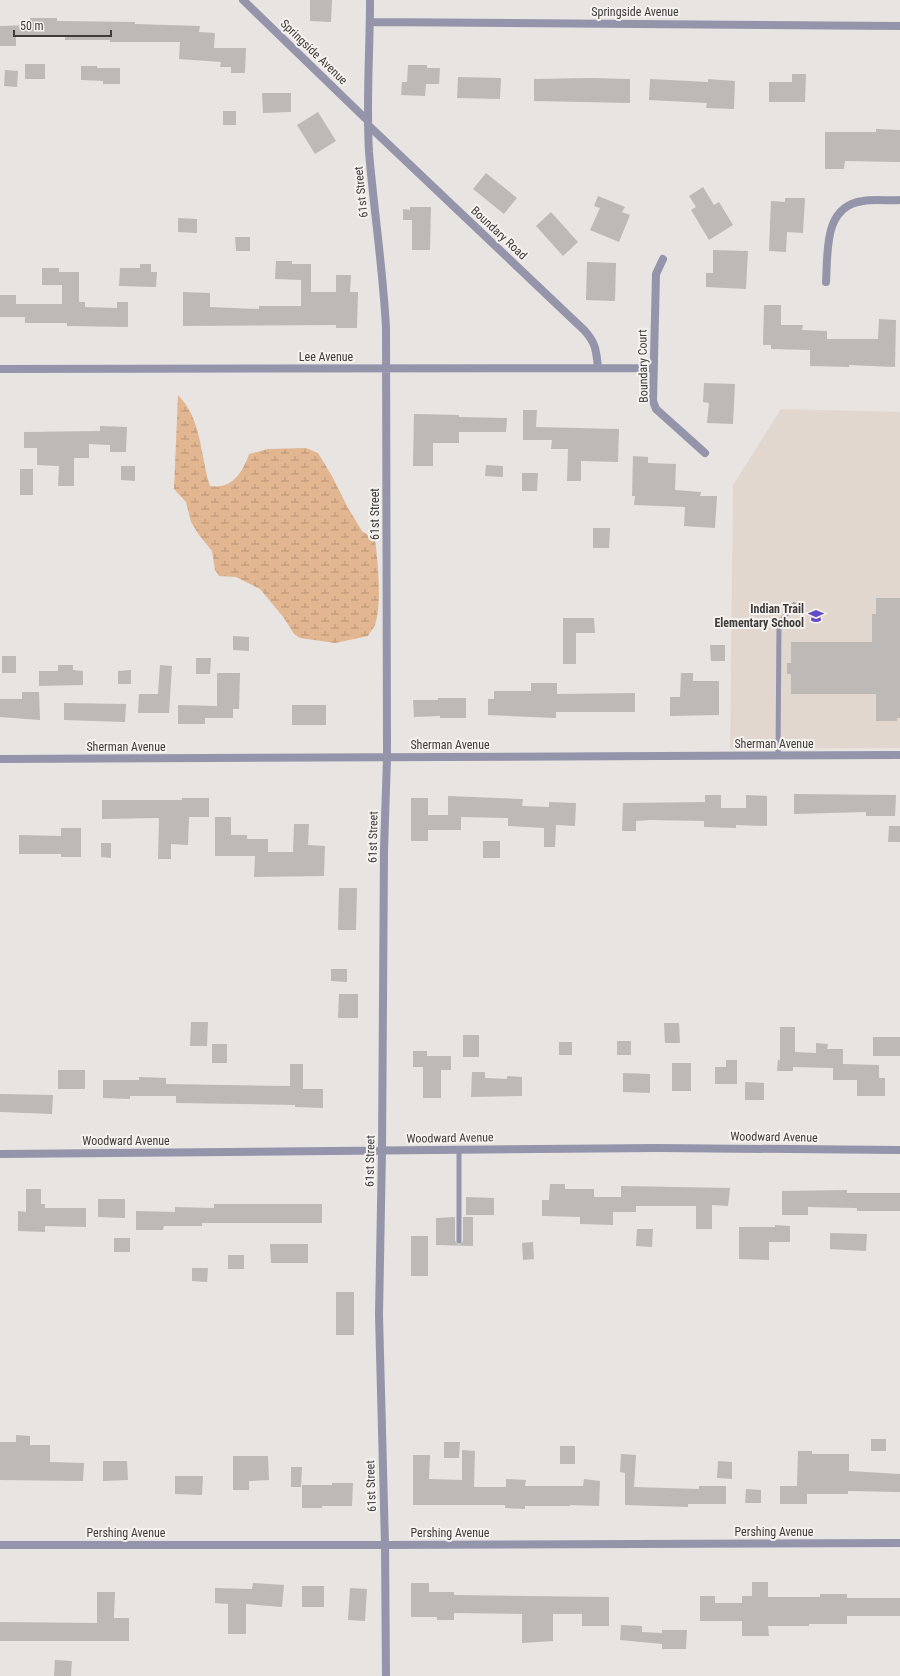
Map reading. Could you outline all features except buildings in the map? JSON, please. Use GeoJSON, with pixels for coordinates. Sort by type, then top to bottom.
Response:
{"type":"FeatureCollection","features":[{"type":"Feature","properties":{"kind":"street","name":"Springside Avenue"},"geometry":{"type":"LineString","coordinates":[[243,0],[368,123]]}},
{"type":"Feature","properties":{"kind":"street","name":"61st Street"},"geometry":{"type":"LineString","coordinates":[[370,0],[368,123],[372,185],[384,288],[386,369],[387,758],[384,858],[382,1151],[379,1315],[385,1545],[386,1676]]}},
{"type":"Feature","properties":{"kind":"street","name":"Springside Avenue"},"geometry":{"type":"LineString","coordinates":[[370,22],[900,26]]}},
{"type":"Feature","properties":{"kind":"street","name":"Boundary Road"},"geometry":{"type":"LineString","coordinates":[[368,123],[584,330],[592,339],[595,347],[598,367]]}},
{"type":"Feature","properties":{"kind":"street"},"geometry":{"type":"LineString","coordinates":[[826,282],[830,229],[838,215],[848,206],[862,201],[900,200]]}},
{"type":"Feature","properties":{"kind":"street","name":"Boundary Court"},"geometry":{"type":"LineString","coordinates":[[663,259],[656,274],[653,401],[656,409],[705,453]]}},
{"type":"Feature","properties":{"kind":"street","name":"Lee Avenue"},"geometry":{"type":"LineString","coordinates":[[0,369],[653,368]]}},
{"type":"Feature","properties":{"kind":"street","name":"Sherman Avenue"},"geometry":{"type":"LineString","coordinates":[[0,759],[900,755]]}},
{"type":"Feature","properties":{"kind":"street","name":"Woodward Avenue"},"geometry":{"type":"LineString","coordinates":[[0,1154],[656,1148],[900,1150]]}},
{"type":"Feature","properties":{"kind":"street","name":"Pershing Avenue"},"geometry":{"type":"LineString","coordinates":[[0,1544],[385,1545],[900,1543]]}},
{"type":"Feature","properties":{"kind":"lane"},"geometry":{"type":"LineString","coordinates":[[778,756],[779,623],[794,605]]}},
{"type":"Feature","properties":{"kind":"lane"},"geometry":{"type":"LineString","coordinates":[[459,1150],[459,1241]]}},
{"type":"Feature","properties":{"kind":"shaded area","name":"Indian Trail Elementary School"},"geometry":{"type":"Polygon","coordinates":[[[781,409],[900,412],[900,748],[730,749],[733,485],[781,409]]]}},
{"type":"Feature","properties":{"kind":"green space"},"geometry":{"type":"Polygon","coordinates":[[[178,395],[192,415],[196,426],[210,486],[224,485],[235,479],[243,468],[249,454],[268,449],[306,448],[318,453],[362,531],[375,540],[379,595],[375,625],[368,636],[335,643],[300,638],[294,634],[284,618],[260,589],[236,577],[219,576],[215,570],[212,551],[191,522],[186,502],[174,489],[178,395]]]}},
{"type":"Feature","properties":{"kind":"place","name":"Indian Trail Elementary School"},"geometry":{"type":"Point","coordinates":[816,616]}}]}
